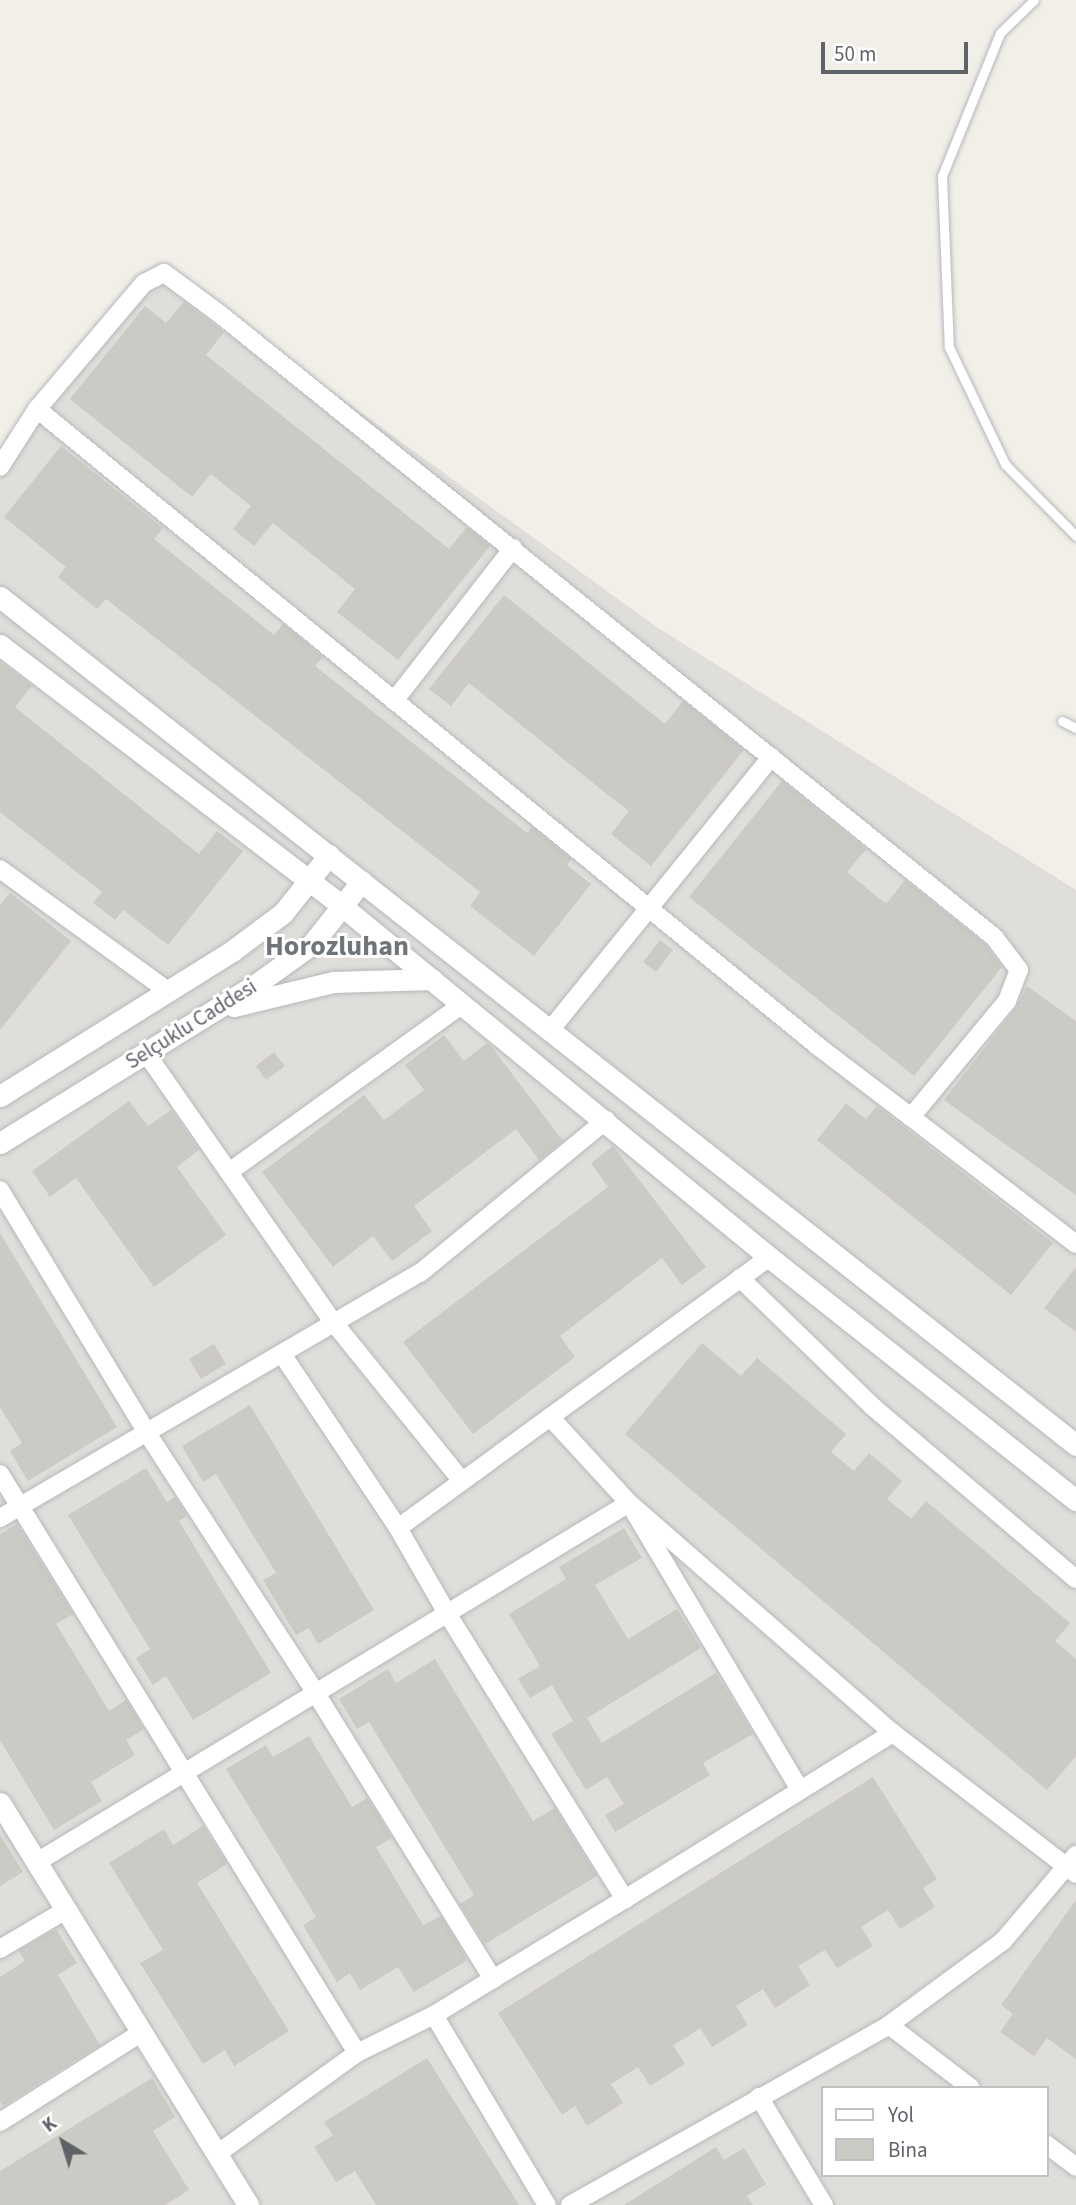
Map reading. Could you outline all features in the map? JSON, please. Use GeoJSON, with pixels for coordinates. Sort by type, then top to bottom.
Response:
{"type":"FeatureCollection","features":[{"type":"Feature","properties":{"kind":"street"},"geometry":{"type":"LineString","coordinates":[[0,467],[37,410],[144,283],[164,273],[513,548],[994,937],[1019,970],[1007,1000],[911,1117]]}},
{"type":"Feature","properties":{"kind":"street"},"geometry":{"type":"LineString","coordinates":[[37,410],[649,909],[1076,1244]]}},
{"type":"Feature","properties":{"kind":"street"},"geometry":{"type":"LineString","coordinates":[[394,701],[513,548]]}},
{"type":"Feature","properties":{"kind":"street"},"geometry":{"type":"LineString","coordinates":[[0,597],[1076,1445]]}},
{"type":"Feature","properties":{"kind":"street"},"geometry":{"type":"LineString","coordinates":[[0,645],[342,906],[606,1120],[769,1257],[1076,1500]]}},
{"type":"Feature","properties":{"kind":"street"},"geometry":{"type":"LineString","coordinates":[[551,1029],[771,757]]}},
{"type":"Feature","properties":{"kind":"street","name":"Selçuklu Caddesi"},"geometry":{"type":"LineString","coordinates":[[0,1096],[232,951],[283,913],[329,855]]}},
{"type":"Feature","properties":{"kind":"street"},"geometry":{"type":"LineString","coordinates":[[0,869],[168,991]]}},
{"type":"Feature","properties":{"kind":"street","name":"Selçuklu Caddesi"},"geometry":{"type":"LineString","coordinates":[[0,1143],[215,1010],[312,944],[362,881]]}},
{"type":"Feature","properties":{"kind":"street"},"geometry":{"type":"LineString","coordinates":[[215,1010],[333,982],[432,979]]}},
{"type":"Feature","properties":{"kind":"street"},"geometry":{"type":"LineString","coordinates":[[229,1172],[463,1004]]}},
{"type":"Feature","properties":{"kind":"street"},"geometry":{"type":"LineString","coordinates":[[146,1053],[334,1323],[462,1482]]}},
{"type":"Feature","properties":{"kind":"street"},"geometry":{"type":"LineString","coordinates":[[0,1518],[420,1273],[606,1120]]}},
{"type":"Feature","properties":{"kind":"street"},"geometry":{"type":"LineString","coordinates":[[0,1190],[147,1433],[315,1692],[493,1979]]}},
{"type":"Feature","properties":{"kind":"street"},"geometry":{"type":"LineString","coordinates":[[398,1528],[769,1257]]}},
{"type":"Feature","properties":{"kind":"street"},"geometry":{"type":"LineString","coordinates":[[740,1278],[873,1407],[1076,1579]]}},
{"type":"Feature","properties":{"kind":"street"},"geometry":{"type":"LineString","coordinates":[[282,1354],[398,1528],[448,1615],[625,1899]]}},
{"type":"Feature","properties":{"kind":"street"},"geometry":{"type":"LineString","coordinates":[[550,1417],[629,1503],[893,1733],[1073,1866],[1003,1941],[888,2025],[570,2205]]}},
{"type":"Feature","properties":{"kind":"street"},"geometry":{"type":"LineString","coordinates":[[0,1474],[357,2053]]}},
{"type":"Feature","properties":{"kind":"street"},"geometry":{"type":"LineString","coordinates":[[37,1862],[629,1503]]}},
{"type":"Feature","properties":{"kind":"street"},"geometry":{"type":"LineString","coordinates":[[629,1503],[800,1790]]}},
{"type":"Feature","properties":{"kind":"street"},"geometry":{"type":"LineString","coordinates":[[217,2154],[357,2053],[433,2015],[893,1733]]}},
{"type":"Feature","properties":{"kind":"street"},"geometry":{"type":"LineString","coordinates":[[0,1803],[217,2154],[241,2202]]}},
{"type":"Feature","properties":{"kind":"street"},"geometry":{"type":"LineString","coordinates":[[0,1949],[66,1910]]}},
{"type":"Feature","properties":{"kind":"street"},"geometry":{"type":"LineString","coordinates":[[433,2015],[547,2205]]}},
{"type":"Feature","properties":{"kind":"street"},"geometry":{"type":"LineString","coordinates":[[888,2025],[968,2086]]}},
{"type":"Feature","properties":{"kind":"street"},"geometry":{"type":"LineString","coordinates":[[0,2122],[141,2033]]}},
{"type":"Feature","properties":{"kind":"street"},"geometry":{"type":"LineString","coordinates":[[759,2097],[824,2205]]}},
{"type":"Feature","properties":{"kind":"street"},"geometry":{"type":"LineString","coordinates":[[1048,2146],[1076,2167]]}},
{"type":"Feature","properties":{"kind":"lane"},"geometry":{"type":"LineString","coordinates":[[1034,0],[1000,33],[942,176],[949,348],[1005,464],[1076,536]]}},
{"type":"Feature","properties":{"kind":"lane"},"geometry":{"type":"LineString","coordinates":[[1062,721],[1076,728]]}},
{"type":"Feature","properties":{"kind":"shaded area"},"geometry":{"type":"Polygon","coordinates":[[[161,268],[658,628],[1076,890],[1076,2205],[0,2205],[0,455],[161,268]]]}},
{"type":"Feature","properties":{"kind":"building"},"geometry":{"type":"Polygon","coordinates":[[[184,302],[224,332],[206,355],[449,549],[467,527],[490,546],[398,660],[337,612],[355,589],[273,523],[254,546],[233,529],[251,506],[211,474],[192,497],[70,399],[145,306],[166,323],[184,302]]]}},
{"type":"Feature","properties":{"kind":"building"},"geometry":{"type":"Polygon","coordinates":[[[61,446],[163,528],[154,539],[274,635],[283,624],[323,657],[315,666],[527,833],[532,827],[571,859],[567,865],[591,884],[534,956],[470,906],[480,892],[106,599],[97,609],[58,577],[66,567],[4,517],[61,446]]]}},
{"type":"Feature","properties":{"kind":"building"},"geometry":{"type":"Polygon","coordinates":[[[504,595],[665,724],[683,701],[744,750],[651,866],[611,834],[629,811],[469,683],[451,706],[429,689],[504,595]]]}},
{"type":"Feature","properties":{"kind":"building"},"geometry":{"type":"Polygon","coordinates":[[[0,662],[32,686],[15,707],[199,854],[217,831],[243,851],[168,945],[123,910],[115,920],[93,903],[102,892],[0,812],[0,662]]]}},
{"type":"Feature","properties":{"kind":"building"},"geometry":{"type":"Polygon","coordinates":[[[782,781],[866,849],[847,872],[886,904],[905,880],[986,945],[1002,967],[914,1076],[689,897],[782,781]]]}},
{"type":"Feature","properties":{"kind":"building"},"geometry":{"type":"Polygon","coordinates":[[[10,893],[71,941],[0,1030],[0,905],[10,893]]]}},
{"type":"Feature","properties":{"kind":"building"},"geometry":{"type":"Polygon","coordinates":[[[660,940],[673,950],[656,972],[643,962],[660,940]]]}},
{"type":"Feature","properties":{"kind":"building"},"geometry":{"type":"Polygon","coordinates":[[[1027,986],[1076,1021],[1076,1195],[944,1100],[1016,1008],[1027,986]]]}},
{"type":"Feature","properties":{"kind":"building"},"geometry":{"type":"Polygon","coordinates":[[[444,1035],[464,1061],[487,1043],[491,1046],[563,1141],[539,1160],[516,1129],[414,1206],[432,1231],[392,1261],[373,1236],[333,1267],[262,1172],[364,1095],[384,1120],[424,1090],[405,1065],[444,1035]]]}},
{"type":"Feature","properties":{"kind":"building"},"geometry":{"type":"Polygon","coordinates":[[[274,1052],[285,1066],[266,1080],[256,1066],[274,1052]]]}},
{"type":"Feature","properties":{"kind":"building"},"geometry":{"type":"Polygon","coordinates":[[[129,1101],[148,1126],[171,1110],[199,1150],[177,1167],[226,1235],[154,1287],[76,1178],[50,1197],[32,1171],[129,1101]]]}},
{"type":"Feature","properties":{"kind":"building"},"geometry":{"type":"Polygon","coordinates":[[[846,1103],[866,1119],[877,1106],[1053,1243],[1011,1295],[817,1140],[846,1103]]]}},
{"type":"Feature","properties":{"kind":"building"},"geometry":{"type":"Polygon","coordinates":[[[613,1146],[706,1267],[682,1285],[662,1258],[560,1336],[575,1357],[473,1434],[403,1342],[608,1187],[591,1163],[613,1146]]]}},
{"type":"Feature","properties":{"kind":"building"},"geometry":{"type":"Polygon","coordinates":[[[0,1233],[117,1427],[28,1481],[10,1451],[22,1443],[0,1407],[0,1233]]]}},
{"type":"Feature","properties":{"kind":"building"},"geometry":{"type":"Polygon","coordinates":[[[1076,1267],[1076,1332],[1044,1308],[1076,1267]]]}},
{"type":"Feature","properties":{"kind":"building"},"geometry":{"type":"Polygon","coordinates":[[[702,1343],[741,1376],[757,1358],[846,1434],[831,1452],[854,1471],[869,1453],[902,1481],[887,1499],[911,1519],[926,1501],[1070,1623],[1055,1641],[1076,1659],[1076,1756],[1047,1790],[625,1434],[702,1343]]]}},
{"type":"Feature","properties":{"kind":"building"},"geometry":{"type":"Polygon","coordinates":[[[214,1344],[226,1364],[201,1379],[189,1359],[214,1344]]]}},
{"type":"Feature","properties":{"kind":"building"},"geometry":{"type":"Polygon","coordinates":[[[250,1405],[374,1610],[318,1644],[309,1628],[296,1635],[263,1580],[276,1573],[216,1474],[203,1482],[182,1446],[250,1405]]]}},
{"type":"Feature","properties":{"kind":"building"},"geometry":{"type":"Polygon","coordinates":[[[146,1468],[167,1502],[175,1497],[187,1516],[179,1521],[271,1673],[193,1720],[166,1676],[153,1685],[136,1658],[150,1649],[68,1515],[146,1468]]]}},
{"type":"Feature","properties":{"kind":"building"},"geometry":{"type":"Polygon","coordinates":[[[17,1524],[73,1614],[56,1624],[109,1711],[126,1700],[144,1729],[126,1740],[135,1755],[91,1782],[102,1801],[54,1830],[0,1740],[0,1534],[17,1524]]]}},
{"type":"Feature","properties":{"kind":"building"},"geometry":{"type":"Polygon","coordinates":[[[624,1528],[642,1558],[595,1585],[628,1639],[677,1609],[701,1648],[587,1718],[602,1743],[716,1673],[753,1734],[703,1763],[710,1775],[615,1832],[605,1815],[624,1804],[607,1777],[586,1790],[551,1734],[573,1721],[552,1685],[530,1698],[518,1679],[540,1666],[509,1614],[566,1579],[559,1567],[624,1528]]]}},
{"type":"Feature","properties":{"kind":"building"},"geometry":{"type":"Polygon","coordinates":[[[435,1659],[533,1821],[555,1808],[597,1876],[485,1944],[460,1904],[474,1895],[369,1722],[357,1729],[339,1699],[388,1669],[396,1683],[435,1659]]]}},
{"type":"Feature","properties":{"kind":"building"},"geometry":{"type":"Polygon","coordinates":[[[309,1736],[352,1807],[367,1798],[392,1838],[376,1847],[423,1925],[441,1916],[465,1956],[466,1961],[414,1992],[398,1967],[360,1990],[350,1973],[337,1982],[303,1925],[316,1917],[226,1769],[266,1745],[273,1757],[309,1736]]]}},
{"type":"Feature","properties":{"kind":"building"},"geometry":{"type":"Polygon","coordinates":[[[873,1777],[937,1879],[923,1888],[935,1907],[900,1929],[888,1910],[861,1927],[873,1946],[837,1968],[825,1950],[798,1966],[810,1985],[775,2008],[763,1989],[736,2006],[748,2025],[712,2047],[700,2028],[673,2045],[685,2064],[650,2086],[638,2067],[611,2084],[623,2103],[587,2126],[575,2106],[562,2115],[498,2013],[873,1777]]]}},
{"type":"Feature","properties":{"kind":"building"},"geometry":{"type":"Polygon","coordinates":[[[203,1826],[227,1864],[197,1883],[289,2031],[234,2066],[225,2050],[203,2064],[140,1963],[163,1950],[109,1863],[164,1829],[173,1845],[203,1826]]]}},
{"type":"Feature","properties":{"kind":"building"},"geometry":{"type":"Polygon","coordinates":[[[0,1835],[23,1872],[0,1886],[0,1835]]]}},
{"type":"Feature","properties":{"kind":"building"},"geometry":{"type":"Polygon","coordinates":[[[1076,1900],[1076,2059],[1047,2038],[1034,2056],[1000,2032],[1013,2014],[1001,2005],[1076,1900]]]}},
{"type":"Feature","properties":{"kind":"building"},"geometry":{"type":"Polygon","coordinates":[[[56,1929],[77,1963],[58,1975],[100,2045],[3,2106],[0,2101],[0,1977],[25,1961],[19,1951],[56,1929]]]}},
{"type":"Feature","properties":{"kind":"building"},"geometry":{"type":"Polygon","coordinates":[[[427,2058],[519,2205],[376,2205],[355,2171],[336,2182],[314,2147],[333,2135],[324,2122],[427,2058]]]}},
{"type":"Feature","properties":{"kind":"building"},"geometry":{"type":"Polygon","coordinates":[[[152,2078],[175,2117],[153,2131],[189,2190],[165,2205],[0,2205],[0,2171],[152,2078]]]}},
{"type":"Feature","properties":{"kind":"building"},"geometry":{"type":"Polygon","coordinates":[[[716,2147],[724,2160],[744,2148],[766,2184],[747,2196],[753,2205],[624,2205],[716,2147]]]}},
{"type":"Feature","properties":{"kind":"district","name":"Horozluhan"},"geometry":{"type":"Point","coordinates":[337,946]}}]}
